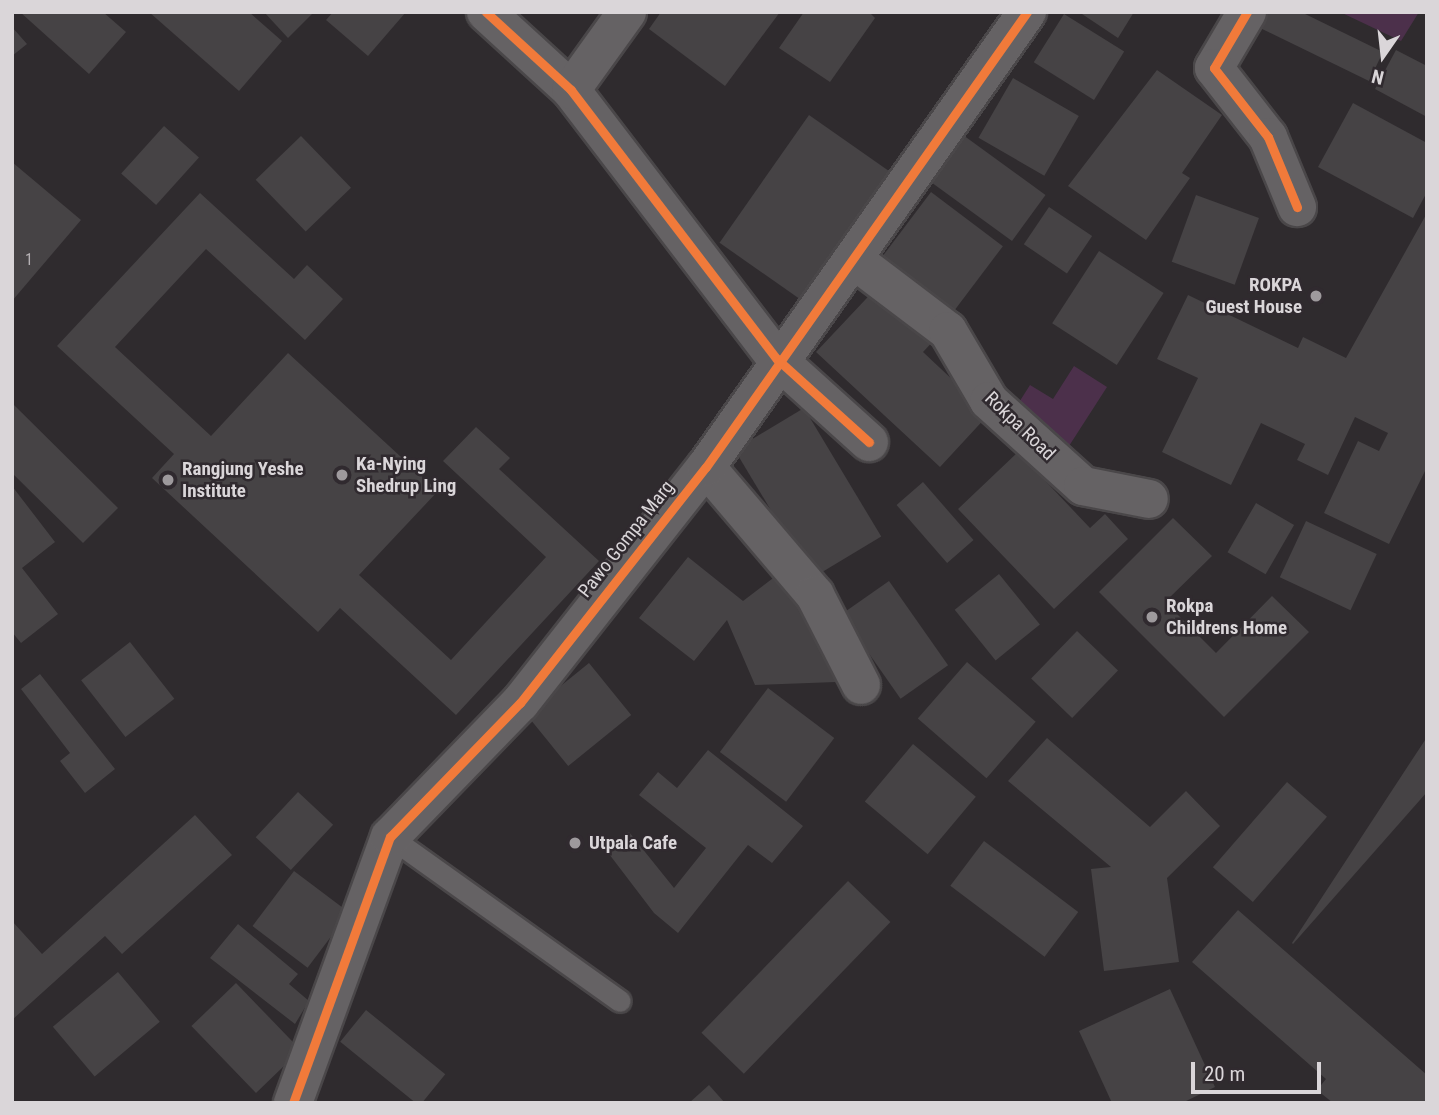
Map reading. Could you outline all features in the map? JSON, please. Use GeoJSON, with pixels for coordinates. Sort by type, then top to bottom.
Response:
{"type":"FeatureCollection","features":[{"type":"Feature","properties":{"kind":"street"},"geometry":{"type":"LineString","coordinates":[[486,12],[571,90],[777,359],[869,442]]}},
{"type":"Feature","properties":{"kind":"street"},"geometry":{"type":"LineString","coordinates":[[571,90],[627,12]]}},
{"type":"Feature","properties":{"kind":"street","name":"Pawo Gompa Marg"},"geometry":{"type":"LineString","coordinates":[[293,1103],[390,837],[520,703],[706,467],[777,359],[853,259],[1027,12]]}},
{"type":"Feature","properties":{"kind":"street"},"geometry":{"type":"LineString","coordinates":[[1247,12],[1214,68],[1268,137],[1297,207]]}},
{"type":"Feature","properties":{"kind":"street","name":"Rokpa Road"},"geometry":{"type":"LineString","coordinates":[[853,259],[948,331],[989,401],[1083,485],[1149,499]]}},
{"type":"Feature","properties":{"kind":"street"},"geometry":{"type":"LineString","coordinates":[[706,467],[815,595],[861,685]]}},
{"type":"Feature","properties":{"kind":"lane"},"geometry":{"type":"LineString","coordinates":[[390,837],[620,1001]]}},
{"type":"Feature","properties":{"kind":"shaded area"},"geometry":{"type":"Polygon","coordinates":[[[1340,12],[1419,12],[1401,41],[1340,12]]]}},
{"type":"Feature","properties":{"kind":"shaded area"},"geometry":{"type":"Polygon","coordinates":[[[1074,366],[1107,387],[1069,446],[1014,410],[1030,385],[1053,399],[1074,366]]]}},
{"type":"Feature","properties":{"kind":"building"},"geometry":{"type":"Polygon","coordinates":[[[20,12],[103,12],[126,32],[89,74],[20,12]]]}},
{"type":"Feature","properties":{"kind":"building"},"geometry":{"type":"Polygon","coordinates":[[[149,12],[249,12],[282,41],[239,91],[149,12]]]}},
{"type":"Feature","properties":{"kind":"building"},"geometry":{"type":"Polygon","coordinates":[[[264,12],[314,12],[288,38],[264,12]]]}},
{"type":"Feature","properties":{"kind":"building"},"geometry":{"type":"Polygon","coordinates":[[[333,12],[406,12],[368,56],[326,20],[333,12]]]}},
{"type":"Feature","properties":{"kind":"building"},"geometry":{"type":"Polygon","coordinates":[[[661,12],[780,12],[725,86],[649,29],[661,12]]]}},
{"type":"Feature","properties":{"kind":"building"},"geometry":{"type":"Polygon","coordinates":[[[804,12],[869,12],[875,18],[830,82],[779,48],[804,12]]]}},
{"type":"Feature","properties":{"kind":"building"},"geometry":{"type":"Polygon","coordinates":[[[1079,12],[1134,12],[1118,38],[1079,12]]]}},
{"type":"Feature","properties":{"kind":"building"},"geometry":{"type":"Polygon","coordinates":[[[1267,12],[1301,12],[1383,52],[1369,81],[1260,28],[1267,12]]]}},
{"type":"Feature","properties":{"kind":"building"},"geometry":{"type":"Polygon","coordinates":[[[1064,14],[1124,52],[1094,100],[1034,62],[1064,14]]]}},
{"type":"Feature","properties":{"kind":"building"},"geometry":{"type":"Polygon","coordinates":[[[12,27],[27,44],[12,56],[12,27]]]}},
{"type":"Feature","properties":{"kind":"building"},"geometry":{"type":"Polygon","coordinates":[[[1396,50],[1427,66],[1427,117],[1375,89],[1396,50]]]}},
{"type":"Feature","properties":{"kind":"building"},"geometry":{"type":"Polygon","coordinates":[[[1157,70],[1222,115],[1182,173],[1190,178],[1146,240],[1068,186],[1157,70]]]}},
{"type":"Feature","properties":{"kind":"building"},"geometry":{"type":"Polygon","coordinates":[[[1013,78],[1079,116],[1044,176],[978,138],[1013,78]]]}},
{"type":"Feature","properties":{"kind":"building"},"geometry":{"type":"Polygon","coordinates":[[[1353,103],[1427,143],[1427,192],[1413,218],[1318,167],[1353,103]]]}},
{"type":"Feature","properties":{"kind":"building"},"geometry":{"type":"Polygon","coordinates":[[[809,115],[889,171],[800,299],[720,243],[809,115]]]}},
{"type":"Feature","properties":{"kind":"building"},"geometry":{"type":"Polygon","coordinates":[[[164,126],[199,157],[156,205],[121,174],[164,126]]]}},
{"type":"Feature","properties":{"kind":"building"},"geometry":{"type":"Polygon","coordinates":[[[963,135],[1046,195],[1012,241],[929,181],[963,135]]]}},
{"type":"Feature","properties":{"kind":"building"},"geometry":{"type":"Polygon","coordinates":[[[301,136],[351,188],[306,232],[256,180],[301,136]]]}},
{"type":"Feature","properties":{"kind":"building"},"geometry":{"type":"Polygon","coordinates":[[[12,162],[81,220],[12,301],[12,162]]]}},
{"type":"Feature","properties":{"kind":"building"},"geometry":{"type":"Polygon","coordinates":[[[931,192],[1003,246],[949,318],[877,264],[931,192]]]}},
{"type":"Feature","properties":{"kind":"building"},"geometry":{"type":"Polygon","coordinates":[[[200,193],[294,279],[307,265],[343,299],[305,340],[206,249],[115,347],[211,436],[288,353],[438,491],[359,575],[451,660],[546,557],[443,461],[476,427],[510,458],[499,469],[599,561],[456,715],[340,608],[318,632],[152,478],[174,454],[57,346],[200,193]]]}},
{"type":"Feature","properties":{"kind":"building"},"geometry":{"type":"Polygon","coordinates":[[[1196,195],[1259,218],[1235,285],[1172,262],[1196,195]]]}},
{"type":"Feature","properties":{"kind":"building"},"geometry":{"type":"Polygon","coordinates":[[[1049,207],[1092,236],[1067,273],[1024,244],[1049,207]]]}},
{"type":"Feature","properties":{"kind":"building"},"geometry":{"type":"Polygon","coordinates":[[[1427,213],[1427,467],[1389,544],[1324,513],[1358,441],[1379,451],[1388,433],[1355,417],[1328,475],[1297,460],[1305,444],[1261,423],[1231,485],[1162,452],[1198,378],[1157,359],[1188,295],[1298,348],[1303,337],[1346,358],[1427,213]]]}},
{"type":"Feature","properties":{"kind":"building"},"geometry":{"type":"Polygon","coordinates":[[[1099,251],[1164,293],[1117,365],[1052,323],[1099,251]]]}},
{"type":"Feature","properties":{"kind":"building"},"geometry":{"type":"Polygon","coordinates":[[[881,283],[938,336],[923,352],[989,414],[940,467],[816,352],[881,283]]]}},
{"type":"Feature","properties":{"kind":"building"},"geometry":{"type":"Polygon","coordinates":[[[12,403],[118,508],[83,543],[12,473],[12,403]]]}},
{"type":"Feature","properties":{"kind":"building"},"geometry":{"type":"Polygon","coordinates":[[[804,408],[881,537],[812,578],[735,450],[804,408]]]}},
{"type":"Feature","properties":{"kind":"building"},"geometry":{"type":"Polygon","coordinates":[[[1018,452],[1090,528],[1105,514],[1128,539],[1054,609],[958,509],[1018,452]]]}},
{"type":"Feature","properties":{"kind":"building"},"geometry":{"type":"Polygon","coordinates":[[[923,482],[974,540],[947,563],[897,505],[923,482]]]}},
{"type":"Feature","properties":{"kind":"building"},"geometry":{"type":"Polygon","coordinates":[[[12,486],[55,542],[22,568],[58,614],[21,643],[12,632],[12,486]]]}},
{"type":"Feature","properties":{"kind":"building"},"geometry":{"type":"Polygon","coordinates":[[[1256,503],[1294,525],[1266,574],[1228,552],[1256,503]]]}},
{"type":"Feature","properties":{"kind":"building","name":"Rokpa Childrens Home"},"geometry":{"type":"Polygon","coordinates":[[[1173,518],[1212,556],[1165,602],[1216,653],[1272,596],[1309,632],[1224,717],[1099,592],[1173,518]]]}},
{"type":"Feature","properties":{"kind":"building"},"geometry":{"type":"Polygon","coordinates":[[[1306,521],[1377,554],[1350,610],[1280,577],[1306,521]]]}},
{"type":"Feature","properties":{"kind":"building"},"geometry":{"type":"Polygon","coordinates":[[[688,557],[743,601],[789,566],[836,682],[755,685],[727,620],[694,661],[639,618],[688,557]]]}},
{"type":"Feature","properties":{"kind":"building"},"geometry":{"type":"Polygon","coordinates":[[[999,574],[1040,625],[996,660],[955,610],[999,574]]]}},
{"type":"Feature","properties":{"kind":"building"},"geometry":{"type":"Polygon","coordinates":[[[889,581],[948,665],[901,699],[841,614],[889,581]]]}},
{"type":"Feature","properties":{"kind":"building"},"geometry":{"type":"Polygon","coordinates":[[[1077,631],[1118,671],[1072,718],[1031,678],[1077,631]]]}},
{"type":"Feature","properties":{"kind":"building"},"geometry":{"type":"Polygon","coordinates":[[[130,642],[174,699],[125,737],[81,680],[130,642]]]}},
{"type":"Feature","properties":{"kind":"building"},"geometry":{"type":"Polygon","coordinates":[[[967,662],[1036,722],[986,778],[918,719],[967,662]]]}},
{"type":"Feature","properties":{"kind":"building"},"geometry":{"type":"Polygon","coordinates":[[[589,663],[631,715],[568,766],[526,714],[589,663]]]}},
{"type":"Feature","properties":{"kind":"building"},"geometry":{"type":"Polygon","coordinates":[[[40,674],[115,769],[85,793],[60,761],[70,753],[21,689],[40,674]]]}},
{"type":"Feature","properties":{"kind":"building"},"geometry":{"type":"Polygon","coordinates":[[[768,688],[834,738],[786,802],[720,752],[768,688]]]}},
{"type":"Feature","properties":{"kind":"building"},"geometry":{"type":"Polygon","coordinates":[[[1427,737],[1427,792],[1293,944],[1292,943],[1427,737]]]}},
{"type":"Feature","properties":{"kind":"building"},"geometry":{"type":"Polygon","coordinates":[[[1047,738],[1150,827],[1186,791],[1220,826],[1167,878],[1179,962],[1104,971],[1091,869],[1111,867],[1008,781],[1047,738]]]}},
{"type":"Feature","properties":{"kind":"building"},"geometry":{"type":"Polygon","coordinates":[[[913,744],[976,797],[928,854],[865,801],[913,744]]]}},
{"type":"Feature","properties":{"kind":"building"},"geometry":{"type":"Polygon","coordinates":[[[708,750],[803,826],[772,863],[748,845],[678,933],[654,913],[606,850],[629,832],[674,888],[706,848],[639,795],[658,772],[677,788],[708,750]]]}},
{"type":"Feature","properties":{"kind":"building"},"geometry":{"type":"Polygon","coordinates":[[[1287,782],[1327,817],[1253,902],[1213,867],[1287,782]]]}},
{"type":"Feature","properties":{"kind":"building"},"geometry":{"type":"Polygon","coordinates":[[[298,792],[333,825],[291,870],[256,837],[298,792]]]}},
{"type":"Feature","properties":{"kind":"building"},"geometry":{"type":"Polygon","coordinates":[[[195,815],[232,855],[122,954],[105,936],[12,1020],[12,921],[42,954],[195,815]]]}},
{"type":"Feature","properties":{"kind":"building"},"geometry":{"type":"Polygon","coordinates":[[[984,841],[1078,912],[1045,957],[950,886],[984,841]]]}},
{"type":"Feature","properties":{"kind":"building"},"geometry":{"type":"Polygon","coordinates":[[[294,871],[349,913],[308,968],[252,926],[294,871]]]}},
{"type":"Feature","properties":{"kind":"building"},"geometry":{"type":"Polygon","coordinates":[[[848,881],[890,922],[744,1074],[701,1033],[848,881]]]}},
{"type":"Feature","properties":{"kind":"building"},"geometry":{"type":"Polygon","coordinates":[[[1238,910],[1427,1075],[1427,1103],[1333,1103],[1317,1090],[1326,1079],[1192,962],[1238,910]]]}},
{"type":"Feature","properties":{"kind":"building"},"geometry":{"type":"Polygon","coordinates":[[[238,924],[298,974],[289,984],[309,1001],[295,1024],[210,958],[238,924]]]}},
{"type":"Feature","properties":{"kind":"building"},"geometry":{"type":"Polygon","coordinates":[[[118,972],[160,1022],[95,1076],[53,1027],[118,972]]]}},
{"type":"Feature","properties":{"kind":"building"},"geometry":{"type":"Polygon","coordinates":[[[236,983],[301,1050],[256,1093],[191,1026],[236,983]]]}},
{"type":"Feature","properties":{"kind":"building"},"geometry":{"type":"Polygon","coordinates":[[[1170,989],[1215,1087],[1182,1103],[1112,1103],[1079,1031],[1170,989]]]}},
{"type":"Feature","properties":{"kind":"building"},"geometry":{"type":"Polygon","coordinates":[[[366,1010],[445,1074],[422,1103],[416,1103],[340,1042],[366,1010]]]}},
{"type":"Feature","properties":{"kind":"building"},"geometry":{"type":"Polygon","coordinates":[[[709,1085],[725,1103],[689,1103],[709,1085]]]}},
{"type":"Feature","properties":{"kind":"cycle path"},"geometry":{"type":"LineString","coordinates":[[486,12],[571,90],[777,359],[869,442]]}},
{"type":"Feature","properties":{"kind":"cycle path"},"geometry":{"type":"LineString","coordinates":[[293,1103],[390,837],[520,703],[706,467],[1027,12]]}},
{"type":"Feature","properties":{"kind":"cycle path"},"geometry":{"type":"LineString","coordinates":[[1247,12],[1214,68],[1268,137],[1297,207]]}},
{"type":"Feature","properties":{"kind":"place","name":"ROKPA Guest House"},"geometry":{"type":"Point","coordinates":[1316,296]}},
{"type":"Feature","properties":{"kind":"place","name":"Ka-Nying Shedrup Ling"},"geometry":{"type":"Point","coordinates":[342,475]}},
{"type":"Feature","properties":{"kind":"place","name":"Rangjung Yeshe Institute"},"geometry":{"type":"Point","coordinates":[168,480]}},
{"type":"Feature","properties":{"kind":"place","name":"Rokpa Childrens Home"},"geometry":{"type":"Point","coordinates":[1152,617]}},
{"type":"Feature","properties":{"kind":"place","name":"Utpala Cafe"},"geometry":{"type":"Point","coordinates":[575,843]}}]}
